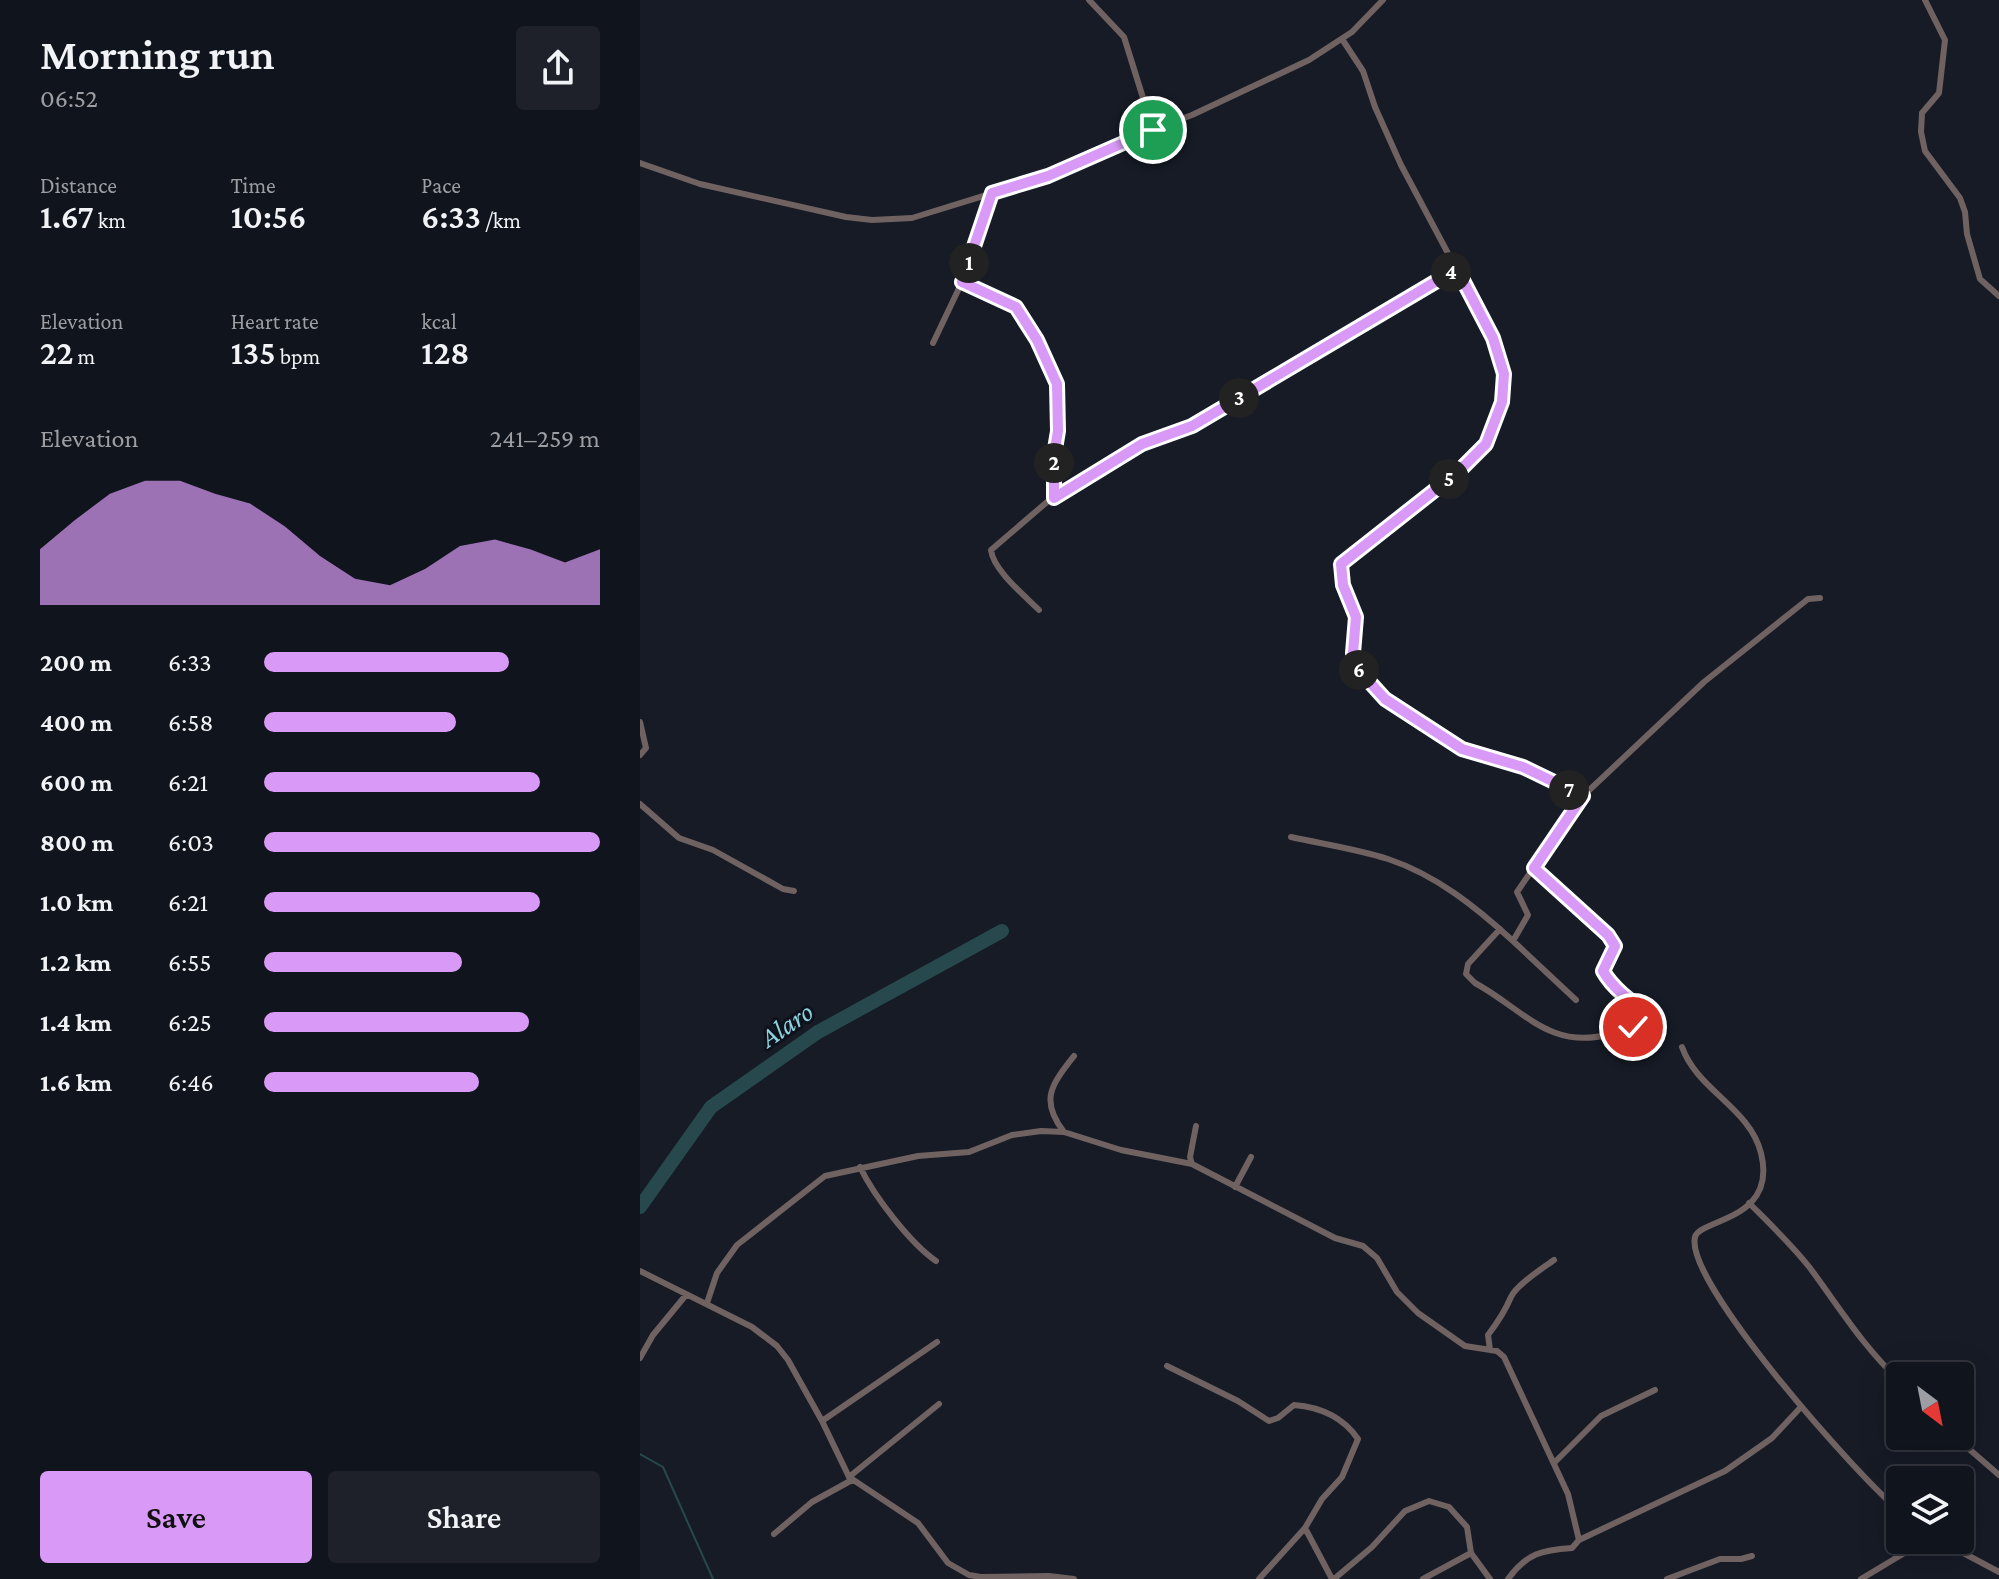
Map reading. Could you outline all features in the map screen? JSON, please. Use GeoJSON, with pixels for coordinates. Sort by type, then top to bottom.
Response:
{"type":"FeatureCollection","features":[{"type":"Feature","properties":{"kind":"street"},"geometry":{"type":"LineString","coordinates":[[1089,0],[1124,37],[1153,130]]}},
{"type":"Feature","properties":{"kind":"street"},"geometry":{"type":"LineString","coordinates":[[640,163],[676,177],[757,199],[872,220],[912,218],[1048,176],[1192,115],[1309,60],[1342,39],[1383,0]]}},
{"type":"Feature","properties":{"kind":"street"},"geometry":{"type":"LineString","coordinates":[[1925,0],[1945,40],[1939,93],[1922,113],[1921,132],[1925,151],[1960,198],[1980,279],[1999,296]]}},
{"type":"Feature","properties":{"kind":"street"},"geometry":{"type":"LineString","coordinates":[[1342,39],[1363,71],[1401,165],[1493,338],[1504,374],[1502,402],[1486,444],[1459,471],[1341,564],[1343,585],[1356,617],[1353,653],[1357,668],[1385,699],[1462,749],[1523,767],[1583,796]]}},
{"type":"Feature","properties":{"kind":"street"},"geometry":{"type":"LineString","coordinates":[[933,343],[962,282],[992,193]]}},
{"type":"Feature","properties":{"kind":"street"},"geometry":{"type":"LineString","coordinates":[[1039,610],[1007,577],[991,555],[991,550],[1054,498],[1142,444],[1192,426],[1457,269]]}},
{"type":"Feature","properties":{"kind":"street"},"geometry":{"type":"LineString","coordinates":[[962,282],[1016,307],[1037,340],[1057,384],[1054,498]]}},
{"type":"Feature","properties":{"kind":"street"},"geometry":{"type":"LineString","coordinates":[[1513,941],[1528,915],[1517,892],[1583,796],[1704,682],[1808,599],[1820,598]]}},
{"type":"Feature","properties":{"kind":"street"},"geometry":{"type":"LineString","coordinates":[[640,722],[646,748],[640,755]]}},
{"type":"Feature","properties":{"kind":"street"},"geometry":{"type":"LineString","coordinates":[[640,804],[679,838],[713,850],[783,889],[794,891]]}},
{"type":"Feature","properties":{"kind":"street"},"geometry":{"type":"LineString","coordinates":[[1291,837],[1389,859],[1437,881],[1479,910],[1576,1000]]}},
{"type":"Feature","properties":{"kind":"street"},"geometry":{"type":"LineString","coordinates":[[1534,868],[1608,935],[1615,946],[1603,971],[1660,1027]]}},
{"type":"Feature","properties":{"kind":"street"},"geometry":{"type":"LineString","coordinates":[[1500,929],[1468,964],[1466,974],[1548,1031],[1569,1039],[1597,1038],[1633,1027],[1649,1014]]}},
{"type":"Feature","properties":{"kind":"street"},"geometry":{"type":"LineString","coordinates":[[1682,1047],[1700,1077],[1745,1122],[1761,1150],[1764,1172],[1757,1195],[1740,1213],[1699,1229],[1694,1247],[1708,1277],[1754,1349],[1800,1408],[1886,1498]]}},
{"type":"Feature","properties":{"kind":"street"},"geometry":{"type":"LineString","coordinates":[[1064,1132],[1049,1094],[1054,1082],[1074,1056]]}},
{"type":"Feature","properties":{"kind":"street"},"geometry":{"type":"LineString","coordinates":[[1192,1164],[1190,1157],[1196,1126]]}},
{"type":"Feature","properties":{"kind":"street"},"geometry":{"type":"LineString","coordinates":[[707,1303],[717,1273],[737,1245],[825,1176],[918,1156],[969,1152],[1012,1135],[1041,1131],[1064,1132],[1107,1146],[1192,1164],[1335,1238],[1363,1246],[1377,1258],[1397,1292],[1418,1313],[1465,1346],[1497,1351],[1504,1357],[1518,1392],[1555,1462],[1570,1501],[1579,1540]]}},
{"type":"Feature","properties":{"kind":"street"},"geometry":{"type":"LineString","coordinates":[[1235,1187],[1251,1157]]}},
{"type":"Feature","properties":{"kind":"street"},"geometry":{"type":"LineString","coordinates":[[860,1167],[867,1181],[904,1228],[936,1261]]}},
{"type":"Feature","properties":{"kind":"street"},"geometry":{"type":"LineString","coordinates":[[1749,1203],[1810,1268],[1843,1316],[1886,1369]]}},
{"type":"Feature","properties":{"kind":"street"},"geometry":{"type":"LineString","coordinates":[[1490,1350],[1488,1335],[1510,1305],[1511,1296],[1554,1260]]}},
{"type":"Feature","properties":{"kind":"street"},"geometry":{"type":"LineString","coordinates":[[640,1271],[752,1327],[777,1346],[822,1421],[850,1478],[918,1523],[948,1563],[969,1575],[981,1577],[1049,1576],[1074,1579]]}},
{"type":"Feature","properties":{"kind":"street"},"geometry":{"type":"LineString","coordinates":[[640,1358],[653,1335],[686,1295]]}},
{"type":"Feature","properties":{"kind":"street"},"geometry":{"type":"LineString","coordinates":[[822,1421],[937,1342]]}},
{"type":"Feature","properties":{"kind":"street"},"geometry":{"type":"LineString","coordinates":[[1167,1366],[1238,1401],[1269,1421],[1294,1405],[1308,1406],[1342,1421],[1358,1439],[1342,1477],[1322,1499],[1305,1528],[1259,1579]]}},
{"type":"Feature","properties":{"kind":"street"},"geometry":{"type":"LineString","coordinates":[[1555,1462],[1601,1416],[1655,1390]]}},
{"type":"Feature","properties":{"kind":"street"},"geometry":{"type":"LineString","coordinates":[[774,1534],[812,1502],[850,1478],[939,1404]]}},
{"type":"Feature","properties":{"kind":"street"},"geometry":{"type":"LineString","coordinates":[[1508,1579],[1531,1556],[1572,1548],[1579,1540],[1725,1471],[1772,1438],[1800,1408]]}},
{"type":"Feature","properties":{"kind":"street"},"geometry":{"type":"LineString","coordinates":[[1970,1450],[1999,1475]]}},
{"type":"Feature","properties":{"kind":"street"},"geometry":{"type":"LineString","coordinates":[[1305,1528],[1333,1579],[1372,1547],[1405,1511],[1429,1501],[1449,1507],[1467,1527],[1471,1553],[1490,1579]]}},
{"type":"Feature","properties":{"kind":"street"},"geometry":{"type":"LineString","coordinates":[[1423,1579],[1471,1553]]}},
{"type":"Feature","properties":{"kind":"street"},"geometry":{"type":"LineString","coordinates":[[1861,1579],[1903,1554]]}},
{"type":"Feature","properties":{"kind":"street"},"geometry":{"type":"LineString","coordinates":[[1964,1554],[1999,1573],[1995,1579]]}},
{"type":"Feature","properties":{"kind":"street"},"geometry":{"type":"LineString","coordinates":[[1667,1579],[1720,1559],[1752,1556]]}},
{"type":"Feature","properties":{"kind":"waterway","name":"Alaro"},"geometry":{"type":"LineString","coordinates":[[640,1207],[711,1107],[818,1032],[1002,931]]}},
{"type":"Feature","properties":{"kind":"waterway"},"geometry":{"type":"LineString","coordinates":[[640,1454],[663,1467],[713,1579]]}},
{"type":"Feature","properties":{"kind":"route"},"geometry":{"type":"LineString","coordinates":[[1153,130],[1048,176],[992,193],[962,282],[1016,307],[1037,340],[1057,384],[1054,498],[1142,444],[1192,426],[1457,269],[1493,338],[1504,374],[1502,402],[1486,444],[1459,471],[1341,564],[1343,585],[1356,617],[1353,653],[1357,668],[1385,699],[1462,749],[1523,767],[1583,796],[1534,868],[1608,935],[1615,946],[1603,971],[1632,1002],[1649,1014],[1633,1027]]}}]}
